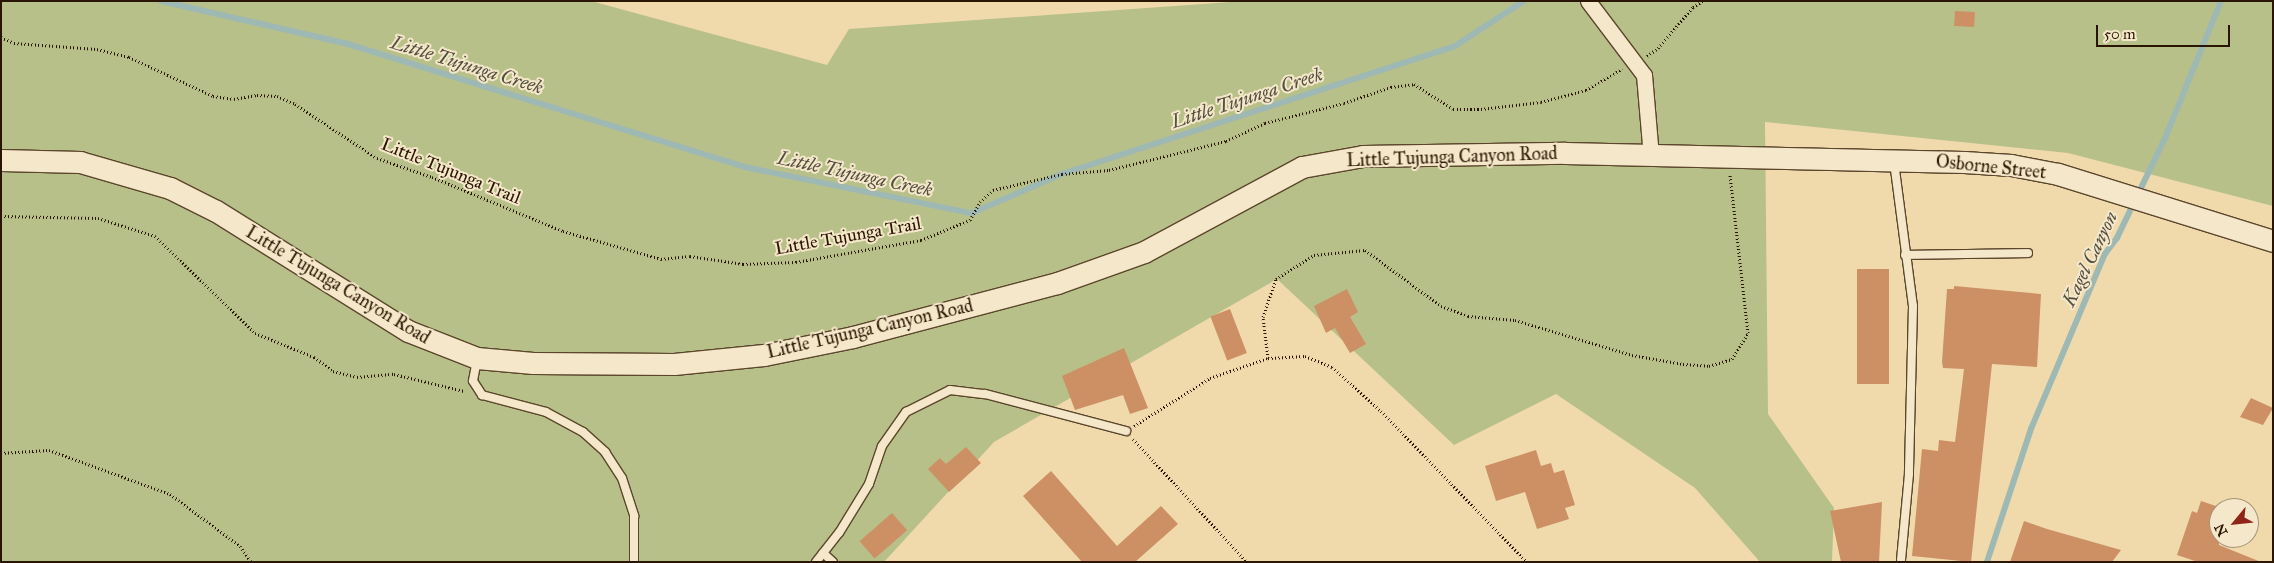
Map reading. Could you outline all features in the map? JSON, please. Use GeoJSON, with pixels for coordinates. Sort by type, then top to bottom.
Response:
{"type":"FeatureCollection","features":[{"type":"Feature","properties":{"kind":"main road","name":"Little Tujunga Canyon Road"},"geometry":{"type":"LineString","coordinates":[[1,160],[80,162],[170,188],[224,216],[408,332],[477,358],[533,363],[674,364],[764,355],[853,337],[1057,283],[1144,252],[1191,229],[1243,196],[1310,165],[1373,156],[1565,153],[1651,157],[1758,158]]}},
{"type":"Feature","properties":{"kind":"main road","name":"Osborne Street"},"geometry":{"type":"LineString","coordinates":[[1758,158],[1893,160],[2011,166],[2058,174],[2273,241]]}},
{"type":"Feature","properties":{"kind":"street"},"geometry":{"type":"LineString","coordinates":[[1588,1],[1644,75],[1651,157]]}},
{"type":"Feature","properties":{"kind":"lane"},"geometry":{"type":"LineString","coordinates":[[1893,160],[1913,306],[1909,474],[1901,560]]}},
{"type":"Feature","properties":{"kind":"lane"},"geometry":{"type":"LineString","coordinates":[[1905,255],[2028,253]]}},
{"type":"Feature","properties":{"kind":"lane"},"geometry":{"type":"LineString","coordinates":[[477,358],[473,381],[482,395],[546,412],[583,432],[605,452],[622,478],[634,516],[634,562]]}},
{"type":"Feature","properties":{"kind":"lane"},"geometry":{"type":"LineString","coordinates":[[816,562],[869,484],[882,446],[906,412],[950,390],[985,394],[1126,431]]}},
{"type":"Feature","properties":{"kind":"lane"},"geometry":{"type":"LineString","coordinates":[[823,553],[832,562]]}},
{"type":"Feature","properties":{"kind":"path","name":"Little Tujunga Trail"},"geometry":{"type":"LineString","coordinates":[[1,37],[14,43],[105,51],[129,57],[213,96],[234,99],[257,95],[277,96],[296,104],[376,158],[432,176],[563,231],[661,259],[690,256],[743,264],[796,262],[921,240],[970,220],[980,202],[993,190],[1062,174],[1110,170],[1226,141],[1265,123],[1344,103],[1391,87],[1414,84],[1453,109],[1481,109],[1541,102],[1586,90],[1636,63],[1658,48],[1693,7],[1704,1]]}},
{"type":"Feature","properties":{"kind":"path"},"geometry":{"type":"LineString","coordinates":[[1268,358],[1263,317],[1276,279],[1314,255],[1365,250],[1441,306],[1468,316],[1515,320],[1632,355],[1683,364],[1709,366],[1732,359],[1748,333],[1728,158]]}},
{"type":"Feature","properties":{"kind":"path"},"geometry":{"type":"LineString","coordinates":[[1,216],[98,218],[155,236],[255,333],[314,357],[333,371],[357,377],[394,374],[482,395]]}},
{"type":"Feature","properties":{"kind":"path"},"geometry":{"type":"LineString","coordinates":[[1247,562],[1126,431],[1210,378],[1268,358],[1305,356],[1332,367],[1381,411],[1527,562]]}},
{"type":"Feature","properties":{"kind":"path"},"geometry":{"type":"LineString","coordinates":[[1,453],[49,450],[170,494],[240,546],[251,562]]}},
{"type":"Feature","properties":{"kind":"green space"},"geometry":{"type":"Polygon","coordinates":[[[1,1],[591,1],[827,65],[849,29],[1245,1],[2273,1],[2273,206],[2068,153],[1765,122],[1768,414],[1834,508],[1832,562],[1760,562],[1695,488],[1556,394],[1454,445],[1277,279],[994,442],[884,562],[1,562],[1,1]]]}},
{"type":"Feature","properties":{"kind":"building"},"geometry":{"type":"Polygon","coordinates":[[[1955,11],[1975,12],[1974,27],[1954,26],[1955,11]]]}},
{"type":"Feature","properties":{"kind":"building"},"geometry":{"type":"Polygon","coordinates":[[[1857,269],[1889,269],[1889,384],[1857,384],[1857,269]]]}},
{"type":"Feature","properties":{"kind":"building"},"geometry":{"type":"Polygon","coordinates":[[[1954,286],[2041,294],[2037,367],[1992,364],[1971,562],[1912,556],[1922,449],[1938,451],[1939,440],[1955,442],[1964,369],[1943,368],[1942,362],[1947,289],[1954,289],[1954,286]]]}},
{"type":"Feature","properties":{"kind":"building"},"geometry":{"type":"Polygon","coordinates":[[[1347,289],[1358,312],[1350,317],[1366,344],[1350,353],[1335,328],[1326,333],[1314,306],[1347,289]]]}},
{"type":"Feature","properties":{"kind":"building"},"geometry":{"type":"Polygon","coordinates":[[[1230,309],[1247,353],[1227,360],[1210,317],[1230,309]]]}},
{"type":"Feature","properties":{"kind":"building"},"geometry":{"type":"Polygon","coordinates":[[[1124,348],[1148,408],[1130,414],[1123,395],[1075,410],[1062,376],[1124,348]]]}},
{"type":"Feature","properties":{"kind":"building"},"geometry":{"type":"Polygon","coordinates":[[[2251,398],[2273,408],[2263,425],[2240,417],[2251,398]]]}},
{"type":"Feature","properties":{"kind":"building"},"geometry":{"type":"Polygon","coordinates":[[[966,447],[981,463],[949,492],[928,469],[940,458],[946,464],[966,447]]]}},
{"type":"Feature","properties":{"kind":"building"},"geometry":{"type":"Polygon","coordinates":[[[1536,450],[1541,466],[1551,463],[1554,473],[1564,470],[1575,505],[1565,508],[1569,519],[1537,529],[1525,492],[1496,501],[1485,466],[1536,450]]]}},
{"type":"Feature","properties":{"kind":"building"},"geometry":{"type":"Polygon","coordinates":[[[1051,471],[1117,546],[1161,506],[1178,524],[1135,562],[1082,562],[1023,496],[1051,471]]]}},
{"type":"Feature","properties":{"kind":"building"},"geometry":{"type":"Polygon","coordinates":[[[2201,501],[2209,504],[2209,548],[2226,548],[2261,562],[2198,562],[2177,555],[2192,511],[2197,513],[2201,501]]]}},
{"type":"Feature","properties":{"kind":"building"},"geometry":{"type":"Polygon","coordinates":[[[1882,502],[1879,562],[1841,562],[1830,511],[1882,502]]]}},
{"type":"Feature","properties":{"kind":"building"},"geometry":{"type":"Polygon","coordinates":[[[892,513],[907,530],[875,559],[860,541],[892,513]]]}},
{"type":"Feature","properties":{"kind":"building"},"geometry":{"type":"Polygon","coordinates":[[[2024,521],[2121,550],[2112,562],[2010,562],[2024,521]]]}},
{"type":"Feature","properties":{"kind":"waterway","name":"Little Tujunga Creek"},"geometry":{"type":"LineString","coordinates":[[161,1],[348,44],[745,167],[972,213],[1062,174],[1455,46],[1524,1]]}},
{"type":"Feature","properties":{"kind":"waterway","name":"Kagel Canyon"},"geometry":{"type":"LineString","coordinates":[[1987,562],[2031,429],[2105,254],[2117,238],[2166,136],[2221,1]]}}]}
